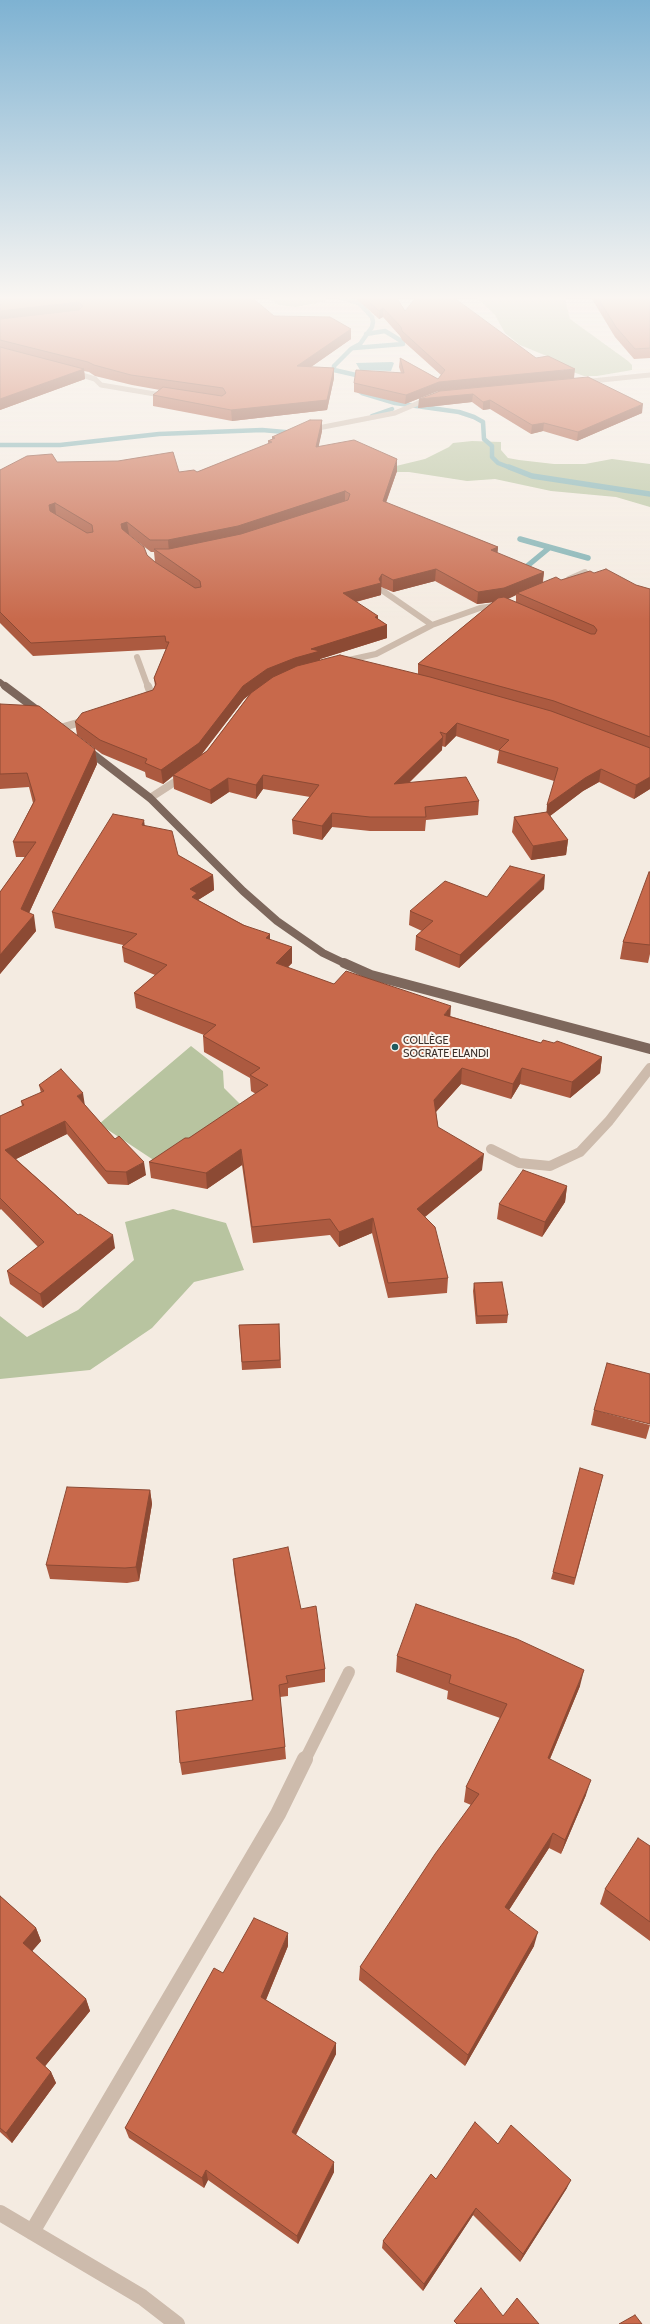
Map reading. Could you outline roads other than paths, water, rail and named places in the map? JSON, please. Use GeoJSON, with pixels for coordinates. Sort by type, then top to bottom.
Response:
{"type":"FeatureCollection","features":[{"type":"Feature","properties":{"kind":"main road"},"geometry":{"type":"LineString","coordinates":[[0,682],[57,726]]}},
{"type":"Feature","properties":{"kind":"main road"},"geometry":{"type":"LineString","coordinates":[[78,742],[150,798],[243,891],[277,921],[323,953],[371,975],[650,1049]]}},
{"type":"Feature","properties":{"kind":"street"},"geometry":{"type":"LineString","coordinates":[[313,429],[402,411],[418,403]]}},
{"type":"Feature","properties":{"kind":"street"},"geometry":{"type":"LineString","coordinates":[[564,581],[585,572]]}},
{"type":"Feature","properties":{"kind":"street"},"geometry":{"type":"LineString","coordinates":[[383,591],[432,625]]}},
{"type":"Feature","properties":{"kind":"street"},"geometry":{"type":"LineString","coordinates":[[355,666],[336,663],[376,654],[432,625],[480,608],[508,604]]}},
{"type":"Feature","properties":{"kind":"street"},"geometry":{"type":"LineString","coordinates":[[137,657],[152,697],[143,703]]}},
{"type":"Feature","properties":{"kind":"street"},"geometry":{"type":"LineString","coordinates":[[57,726],[98,717]]}},
{"type":"Feature","properties":{"kind":"street"},"geometry":{"type":"LineString","coordinates":[[150,798],[189,773]]}},
{"type":"Feature","properties":{"kind":"street"},"geometry":{"type":"LineString","coordinates":[[491,1149],[519,1163],[550,1166],[580,1152],[608,1122],[650,1068]]}},
{"type":"Feature","properties":{"kind":"street"},"geometry":{"type":"LineString","coordinates":[[32,2232],[278,1814],[349,1672]]}},
{"type":"Feature","properties":{"kind":"street"},"geometry":{"type":"LineString","coordinates":[[0,2213],[142,2297],[177,2324]]}},
{"type":"Feature","properties":{"kind":"waterway"},"geometry":{"type":"LineString","coordinates":[[398,403],[459,412],[483,422],[484,439],[492,446],[492,457],[498,463],[511,468]]}},
{"type":"Feature","properties":{"kind":"waterway"},"geometry":{"type":"LineString","coordinates":[[372,416],[392,409]]}},
{"type":"Feature","properties":{"kind":"waterway"},"geometry":{"type":"LineString","coordinates":[[0,445],[60,445],[159,434],[262,430],[296,433]]}},
{"type":"Feature","properties":{"kind":"waterway"},"geometry":{"type":"LineString","coordinates":[[509,467],[532,476],[650,494]]}},
{"type":"Feature","properties":{"kind":"waterway"},"geometry":{"type":"LineString","coordinates":[[520,539],[588,558]]}},
{"type":"Feature","properties":{"kind":"waterway"},"geometry":{"type":"LineString","coordinates":[[520,572],[549,548]]}},
{"type":"Feature","properties":{"kind":"place","name":"COLLÈGE SOCRATE ELANDI"},"geometry":{"type":"Point","coordinates":[395,1047]}}]}
